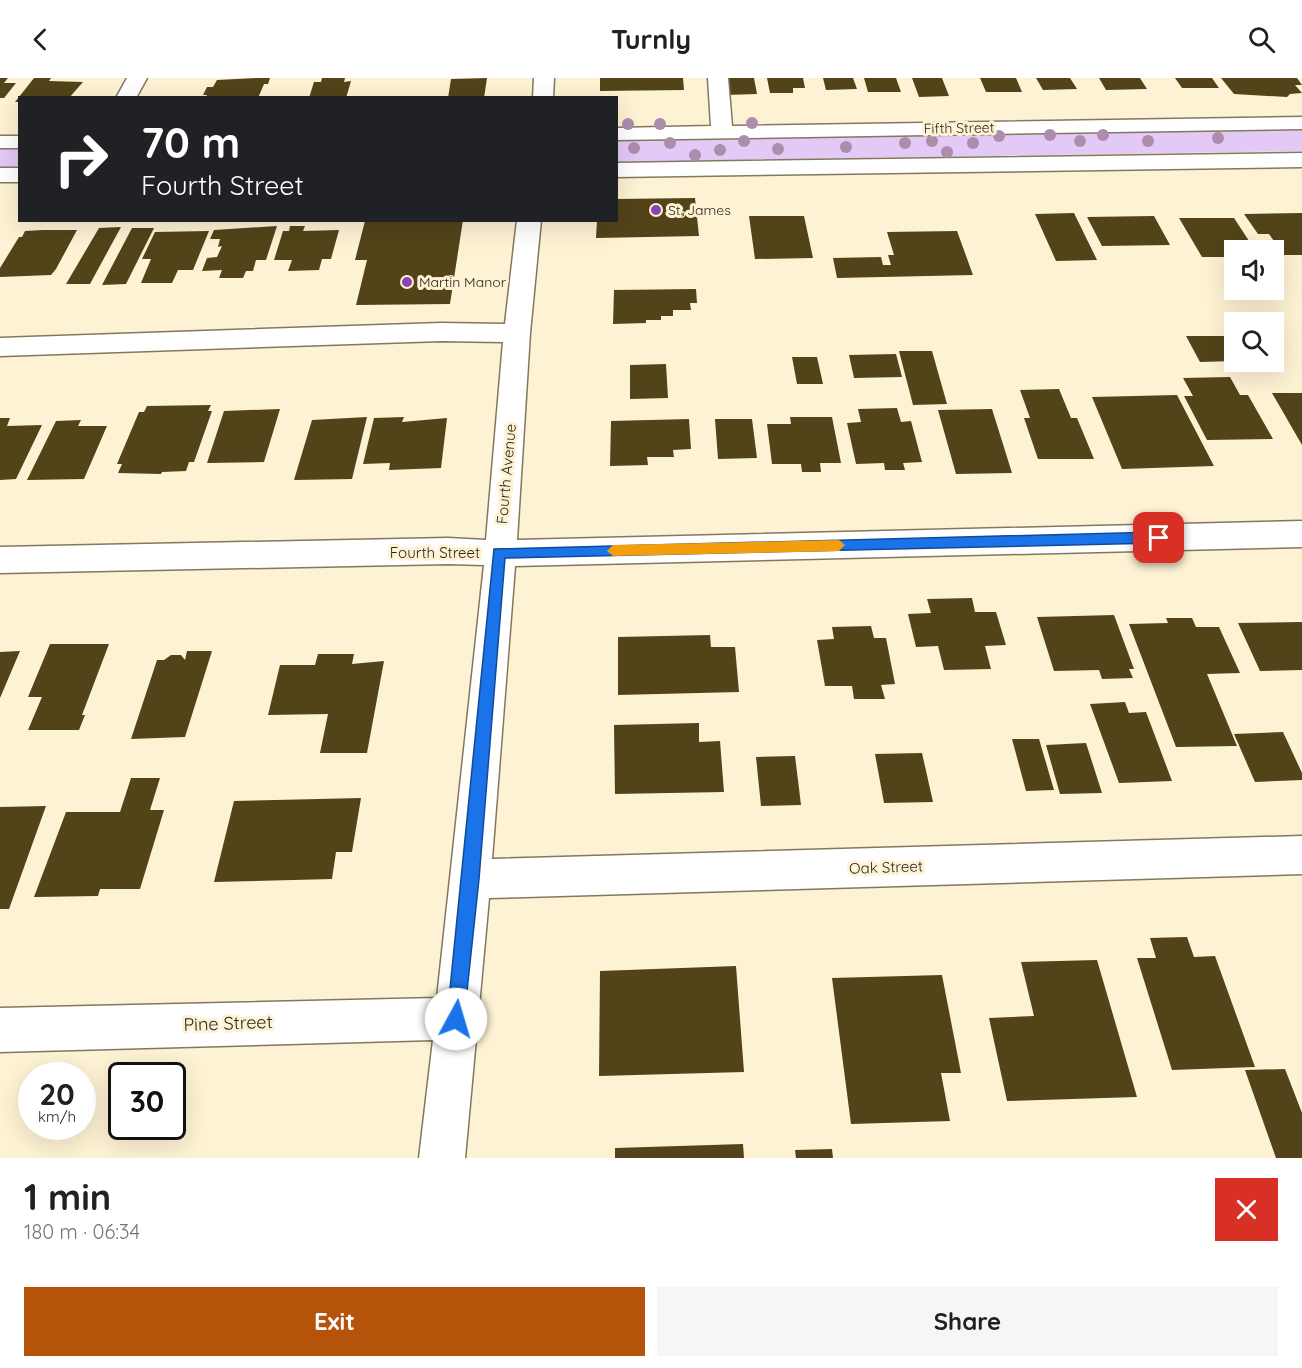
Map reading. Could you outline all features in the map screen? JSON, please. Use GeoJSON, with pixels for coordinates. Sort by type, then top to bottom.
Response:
{"type":"FeatureCollection","features":[{"type":"Feature","properties":{"kind":"street"},"geometry":{"type":"LineString","coordinates":[[127,96],[137,78]]}},
{"type":"Feature","properties":{"kind":"street"},"geometry":{"type":"LineString","coordinates":[[543,96],[544,78]]}},
{"type":"Feature","properties":{"kind":"street"},"geometry":{"type":"LineString","coordinates":[[718,78],[722,132]]}},
{"type":"Feature","properties":{"kind":"street","name":"Fifth Street"},"geometry":{"type":"LineString","coordinates":[[618,134],[1302,123]]}},
{"type":"Feature","properties":{"kind":"street"},"geometry":{"type":"LineString","coordinates":[[0,142],[18,142]]}},
{"type":"Feature","properties":{"kind":"street"},"geometry":{"type":"LineString","coordinates":[[618,170],[1302,160]]}},
{"type":"Feature","properties":{"kind":"street"},"geometry":{"type":"LineString","coordinates":[[0,175],[18,175]]}},
{"type":"Feature","properties":{"kind":"street","name":"Fourth Avenue"},"geometry":{"type":"LineString","coordinates":[[442,1158],[471,879],[517,333],[529,222]]}},
{"type":"Feature","properties":{"kind":"street"},"geometry":{"type":"LineString","coordinates":[[0,347],[441,332],[517,333]]}},
{"type":"Feature","properties":{"kind":"street","name":"Fourth Street"},"geometry":{"type":"LineString","coordinates":[[0,560],[448,550],[499,553],[1302,534]]}},
{"type":"Feature","properties":{"kind":"street","name":"Oak Street"},"geometry":{"type":"LineString","coordinates":[[471,879],[1302,855]]}},
{"type":"Feature","properties":{"kind":"street","name":"Pine Street"},"geometry":{"type":"LineString","coordinates":[[0,1030],[388,1018],[456,1019]]}},
{"type":"Feature","properties":{"kind":"shaded area"},"geometry":{"type":"Polygon","coordinates":[[[1302,127],[1302,151],[618,162],[618,137],[1302,127]]]}},
{"type":"Feature","properties":{"kind":"shaded area"},"geometry":{"type":"Polygon","coordinates":[[[0,146],[18,146],[18,170],[0,170],[0,146]]]}},
{"type":"Feature","properties":{"kind":"building"},"geometry":{"type":"Polygon","coordinates":[[[0,78],[8,78],[4,83],[16,83],[4,98],[0,98],[0,78]]]}},
{"type":"Feature","properties":{"kind":"building"},"geometry":{"type":"Polygon","coordinates":[[[34,78],[83,82],[71,96],[20,96],[34,78]]]}},
{"type":"Feature","properties":{"kind":"building"},"geometry":{"type":"Polygon","coordinates":[[[270,78],[268,84],[264,84],[259,96],[203,95],[207,87],[213,87],[217,80],[270,78]]]}},
{"type":"Feature","properties":{"kind":"building"},"geometry":{"type":"Polygon","coordinates":[[[322,78],[345,78],[344,82],[351,81],[347,96],[310,96],[314,82],[321,82],[322,78]]]}},
{"type":"Feature","properties":{"kind":"building"},"geometry":{"type":"Polygon","coordinates":[[[487,78],[484,96],[448,96],[451,79],[487,78]]]}},
{"type":"Feature","properties":{"kind":"building"},"geometry":{"type":"Polygon","coordinates":[[[600,78],[683,78],[684,90],[600,91],[600,78]]]}},
{"type":"Feature","properties":{"kind":"building"},"geometry":{"type":"Polygon","coordinates":[[[723,78],[754,78],[757,94],[725,95],[723,78]]]}},
{"type":"Feature","properties":{"kind":"building"},"geometry":{"type":"Polygon","coordinates":[[[767,78],[803,78],[805,88],[793,88],[793,93],[770,93],[767,78]]]}},
{"type":"Feature","properties":{"kind":"building"},"geometry":{"type":"Polygon","coordinates":[[[823,78],[853,78],[857,89],[826,90],[823,78]]]}},
{"type":"Feature","properties":{"kind":"building"},"geometry":{"type":"Polygon","coordinates":[[[864,78],[896,78],[901,92],[868,92],[864,78]]]}},
{"type":"Feature","properties":{"kind":"building"},"geometry":{"type":"Polygon","coordinates":[[[912,78],[942,78],[949,96],[919,97],[912,78]]]}},
{"type":"Feature","properties":{"kind":"building"},"geometry":{"type":"Polygon","coordinates":[[[980,78],[1016,78],[1022,92],[986,92],[980,78]]]}},
{"type":"Feature","properties":{"kind":"building"},"geometry":{"type":"Polygon","coordinates":[[[1036,78],[1070,78],[1077,89],[1043,90],[1036,78]]]}},
{"type":"Feature","properties":{"kind":"building"},"geometry":{"type":"Polygon","coordinates":[[[1099,78],[1140,78],[1147,89],[1106,90],[1099,78]]]}},
{"type":"Feature","properties":{"kind":"building"},"geometry":{"type":"Polygon","coordinates":[[[1175,78],[1212,78],[1219,88],[1182,88],[1175,78]]]}},
{"type":"Feature","properties":{"kind":"building"},"geometry":{"type":"Polygon","coordinates":[[[1221,78],[1297,78],[1302,85],[1295,85],[1302,93],[1290,94],[1287,97],[1234,94],[1221,78]]]}},
{"type":"Feature","properties":{"kind":"building","name":"St. James"},"geometry":{"type":"Polygon","coordinates":[[[695,198],[699,236],[596,238],[597,222],[618,222],[618,199],[695,198]]]}},
{"type":"Feature","properties":{"kind":"building"},"geometry":{"type":"Polygon","coordinates":[[[1074,213],[1097,260],[1056,261],[1035,214],[1074,213]]]}},
{"type":"Feature","properties":{"kind":"building"},"geometry":{"type":"Polygon","coordinates":[[[1302,213],[1302,255],[1284,255],[1284,240],[1273,240],[1269,234],[1258,234],[1244,214],[1302,213]]]}},
{"type":"Feature","properties":{"kind":"building"},"geometry":{"type":"Polygon","coordinates":[[[749,216],[804,216],[813,258],[755,259],[749,216]]]}},
{"type":"Feature","properties":{"kind":"building"},"geometry":{"type":"Polygon","coordinates":[[[1154,216],[1170,245],[1102,246],[1087,217],[1154,216]]]}},
{"type":"Feature","properties":{"kind":"building"},"geometry":{"type":"Polygon","coordinates":[[[1179,218],[1234,218],[1248,240],[1224,240],[1224,257],[1202,257],[1179,218]]]}},
{"type":"Feature","properties":{"kind":"building","name":"Martin Manor"},"geometry":{"type":"Polygon","coordinates":[[[365,222],[463,222],[450,304],[356,305],[367,260],[355,260],[365,222]]]}},
{"type":"Feature","properties":{"kind":"building"},"geometry":{"type":"Polygon","coordinates":[[[277,226],[266,260],[256,260],[253,271],[246,271],[243,278],[219,278],[222,270],[202,271],[207,258],[217,257],[222,246],[218,247],[220,239],[210,239],[214,230],[277,226]]]}},
{"type":"Feature","properties":{"kind":"building"},"geometry":{"type":"Polygon","coordinates":[[[290,226],[305,226],[303,231],[339,230],[331,259],[322,259],[319,270],[288,271],[292,260],[274,260],[283,231],[289,231],[290,226]]]}},
{"type":"Feature","properties":{"kind":"building"},"geometry":{"type":"Polygon","coordinates":[[[121,227],[90,284],[66,284],[99,228],[121,227]]]}},
{"type":"Feature","properties":{"kind":"building"},"geometry":{"type":"Polygon","coordinates":[[[132,228],[154,228],[126,284],[102,285],[132,228]]]}},
{"type":"Feature","properties":{"kind":"building"},"geometry":{"type":"Polygon","coordinates":[[[77,230],[51,275],[0,277],[0,268],[19,237],[22,237],[25,231],[77,230]]]}},
{"type":"Feature","properties":{"kind":"building"},"geometry":{"type":"Polygon","coordinates":[[[209,231],[193,270],[178,270],[172,283],[141,283],[151,259],[142,259],[155,232],[209,231]]]}},
{"type":"Feature","properties":{"kind":"building"},"geometry":{"type":"Polygon","coordinates":[[[957,231],[973,275],[837,278],[833,258],[881,257],[883,265],[891,265],[888,255],[894,255],[887,232],[957,231]]]}},
{"type":"Feature","properties":{"kind":"building"},"geometry":{"type":"Polygon","coordinates":[[[696,289],[697,303],[690,303],[691,310],[673,310],[673,316],[661,316],[661,320],[646,320],[646,323],[613,324],[614,290],[696,289]]]}},
{"type":"Feature","properties":{"kind":"building"},"geometry":{"type":"Polygon","coordinates":[[[1186,336],[1224,336],[1224,361],[1200,362],[1186,336]]]}},
{"type":"Feature","properties":{"kind":"building"},"geometry":{"type":"Polygon","coordinates":[[[899,351],[932,351],[947,404],[913,405],[899,351]]]}},
{"type":"Feature","properties":{"kind":"building"},"geometry":{"type":"Polygon","coordinates":[[[896,354],[902,377],[854,378],[849,355],[896,354]]]}},
{"type":"Feature","properties":{"kind":"building"},"geometry":{"type":"Polygon","coordinates":[[[792,357],[817,357],[823,384],[797,384],[792,357]]]}},
{"type":"Feature","properties":{"kind":"building"},"geometry":{"type":"Polygon","coordinates":[[[666,364],[668,398],[630,399],[630,365],[666,364]]]}},
{"type":"Feature","properties":{"kind":"building"},"geometry":{"type":"Polygon","coordinates":[[[1230,377],[1240,395],[1248,395],[1273,439],[1207,440],[1184,396],[1193,396],[1183,378],[1230,377]]]}},
{"type":"Feature","properties":{"kind":"building"},"geometry":{"type":"Polygon","coordinates":[[[1059,389],[1071,418],[1077,418],[1094,459],[1038,459],[1024,418],[1030,418],[1020,390],[1059,389]]]}},
{"type":"Feature","properties":{"kind":"building"},"geometry":{"type":"Polygon","coordinates":[[[1272,393],[1302,393],[1302,445],[1272,393]]]}},
{"type":"Feature","properties":{"kind":"building"},"geometry":{"type":"Polygon","coordinates":[[[1177,395],[1214,466],[1122,469],[1092,397],[1177,395]]]}},
{"type":"Feature","properties":{"kind":"building"},"geometry":{"type":"Polygon","coordinates":[[[211,405],[208,411],[212,411],[194,462],[189,462],[186,471],[162,472],[161,474],[118,473],[122,464],[117,464],[139,412],[144,412],[147,406],[211,405]]]}},
{"type":"Feature","properties":{"kind":"building"},"geometry":{"type":"Polygon","coordinates":[[[897,408],[901,422],[911,421],[922,462],[903,463],[905,470],[885,470],[884,463],[856,464],[847,423],[861,422],[858,409],[897,408]]]}},
{"type":"Feature","properties":{"kind":"building"},"geometry":{"type":"Polygon","coordinates":[[[280,409],[264,462],[207,463],[224,411],[280,409]]]}},
{"type":"Feature","properties":{"kind":"building"},"geometry":{"type":"Polygon","coordinates":[[[992,409],[1012,473],[956,474],[938,410],[992,409]]]}},
{"type":"Feature","properties":{"kind":"building"},"geometry":{"type":"Polygon","coordinates":[[[367,417],[352,479],[294,480],[312,420],[367,417]]]}},
{"type":"Feature","properties":{"kind":"building"},"geometry":{"type":"Polygon","coordinates":[[[404,417],[402,422],[447,418],[441,468],[389,470],[390,463],[363,464],[374,418],[404,417]]]}},
{"type":"Feature","properties":{"kind":"building"},"geometry":{"type":"Polygon","coordinates":[[[790,417],[832,417],[841,463],[820,463],[821,472],[802,472],[801,464],[772,464],[767,424],[791,424],[790,417]]]}},
{"type":"Feature","properties":{"kind":"building"},"geometry":{"type":"Polygon","coordinates":[[[0,418],[10,418],[7,426],[42,425],[16,479],[0,480],[0,418]]]}},
{"type":"Feature","properties":{"kind":"building"},"geometry":{"type":"Polygon","coordinates":[[[689,419],[691,449],[673,450],[674,457],[647,457],[648,465],[610,466],[611,421],[689,419]]]}},
{"type":"Feature","properties":{"kind":"building"},"geometry":{"type":"Polygon","coordinates":[[[715,419],[752,419],[757,458],[718,459],[715,419]]]}},
{"type":"Feature","properties":{"kind":"building"},"geometry":{"type":"Polygon","coordinates":[[[81,420],[78,426],[107,426],[84,479],[27,480],[56,421],[81,420]]]}},
{"type":"Feature","properties":{"kind":"building"},"geometry":{"type":"Polygon","coordinates":[[[972,598],[975,612],[996,612],[1006,645],[985,646],[991,669],[944,670],[938,646],[916,647],[908,614],[931,613],[927,599],[972,598]]]}},
{"type":"Feature","properties":{"kind":"building"},"geometry":{"type":"Polygon","coordinates":[[[1114,615],[1134,669],[1129,669],[1133,678],[1102,679],[1099,670],[1054,671],[1037,617],[1114,615]]]}},
{"type":"Feature","properties":{"kind":"building"},"geometry":{"type":"Polygon","coordinates":[[[1166,618],[1192,618],[1196,627],[1219,627],[1240,673],[1207,674],[1237,746],[1176,747],[1129,624],[1168,623],[1166,618]]]}},
{"type":"Feature","properties":{"kind":"building"},"geometry":{"type":"Polygon","coordinates":[[[1302,622],[1302,670],[1260,671],[1238,623],[1302,622]]]}},
{"type":"Feature","properties":{"kind":"building"},"geometry":{"type":"Polygon","coordinates":[[[871,626],[874,638],[886,638],[895,684],[881,685],[885,699],[854,699],[852,686],[825,686],[817,640],[834,639],[832,627],[871,626]]]}},
{"type":"Feature","properties":{"kind":"building"},"geometry":{"type":"Polygon","coordinates":[[[710,635],[711,647],[735,647],[739,692],[618,695],[618,637],[710,635]]]}},
{"type":"Feature","properties":{"kind":"building"},"geometry":{"type":"Polygon","coordinates":[[[50,644],[109,644],[82,715],[85,715],[79,730],[28,730],[42,697],[28,697],[50,644]]]}},
{"type":"Feature","properties":{"kind":"building"},"geometry":{"type":"Polygon","coordinates":[[[20,651],[0,698],[0,652],[20,651]]]}},
{"type":"Feature","properties":{"kind":"building"},"geometry":{"type":"Polygon","coordinates":[[[187,651],[212,651],[185,737],[131,739],[157,660],[164,660],[171,655],[181,655],[185,660],[187,651]]]}},
{"type":"Feature","properties":{"kind":"building"},"geometry":{"type":"Polygon","coordinates":[[[318,654],[354,654],[352,664],[384,661],[367,753],[320,753],[328,714],[268,715],[280,665],[315,665],[318,654]]]}},
{"type":"Feature","properties":{"kind":"building"},"geometry":{"type":"Polygon","coordinates":[[[1125,702],[1129,713],[1146,712],[1172,781],[1119,783],[1090,704],[1125,702]]]}},
{"type":"Feature","properties":{"kind":"building"},"geometry":{"type":"Polygon","coordinates":[[[699,723],[699,742],[720,741],[724,792],[615,794],[614,725],[699,723]]]}},
{"type":"Feature","properties":{"kind":"building"},"geometry":{"type":"Polygon","coordinates":[[[1283,732],[1302,773],[1302,780],[1255,782],[1234,734],[1283,732]]]}},
{"type":"Feature","properties":{"kind":"building"},"geometry":{"type":"Polygon","coordinates":[[[1012,739],[1039,739],[1054,790],[1026,791],[1012,739]]]}},
{"type":"Feature","properties":{"kind":"building"},"geometry":{"type":"Polygon","coordinates":[[[1086,743],[1102,793],[1060,794],[1046,745],[1086,743]]]}},
{"type":"Feature","properties":{"kind":"building"},"geometry":{"type":"Polygon","coordinates":[[[922,753],[933,802],[884,803],[875,754],[922,753]]]}},
{"type":"Feature","properties":{"kind":"building"},"geometry":{"type":"Polygon","coordinates":[[[795,756],[801,805],[761,806],[756,757],[795,756]]]}},
{"type":"Feature","properties":{"kind":"building"},"geometry":{"type":"Polygon","coordinates":[[[131,778],[160,778],[150,810],[164,810],[140,889],[100,889],[98,896],[34,897],[66,812],[120,812],[131,778]]]}},
{"type":"Feature","properties":{"kind":"building"},"geometry":{"type":"Polygon","coordinates":[[[361,798],[352,852],[336,852],[332,879],[214,882],[234,801],[361,798]]]}},
{"type":"Feature","properties":{"kind":"building"},"geometry":{"type":"Polygon","coordinates":[[[46,806],[9,909],[0,909],[0,807],[46,806]]]}},
{"type":"Feature","properties":{"kind":"building"},"geometry":{"type":"Polygon","coordinates":[[[1187,937],[1194,957],[1215,956],[1255,1067],[1172,1070],[1137,958],[1156,958],[1150,938],[1187,937]]]}},
{"type":"Feature","properties":{"kind":"building"},"geometry":{"type":"Polygon","coordinates":[[[1097,960],[1137,1097],[1007,1101],[989,1018],[1034,1016],[1021,962],[1097,960]]]}},
{"type":"Feature","properties":{"kind":"building"},"geometry":{"type":"Polygon","coordinates":[[[736,966],[744,1072],[599,1076],[600,971],[736,966]]]}},
{"type":"Feature","properties":{"kind":"building"},"geometry":{"type":"Polygon","coordinates":[[[942,975],[961,1073],[941,1073],[950,1121],[851,1124],[832,978],[942,975]]]}},
{"type":"Feature","properties":{"kind":"building"},"geometry":{"type":"Polygon","coordinates":[[[1285,1069],[1302,1113],[1302,1158],[1276,1158],[1245,1070],[1285,1069]]]}},
{"type":"Feature","properties":{"kind":"building"},"geometry":{"type":"Polygon","coordinates":[[[743,1144],[744,1158],[615,1158],[615,1148],[743,1144]]]}},
{"type":"Feature","properties":{"kind":"building"},"geometry":{"type":"Polygon","coordinates":[[[832,1149],[833,1158],[796,1158],[795,1150],[832,1149]]]}},
{"type":"Feature","properties":{"kind":"slow traffic"},"geometry":{"type":"LineString","coordinates":[[613,551],[839,545]]}},
{"type":"Feature","properties":{"kind":"place","name":"St. James"},"geometry":{"type":"Point","coordinates":[656,210]}},
{"type":"Feature","properties":{"kind":"place","name":"Martin Manor"},"geometry":{"type":"Point","coordinates":[407,282]}},
{"type":"Feature","properties":{"kind":"route"},"geometry":{"type":"LineString","coordinates":[[456,1019],[471,879],[499,553],[1159,538]]}}]}
